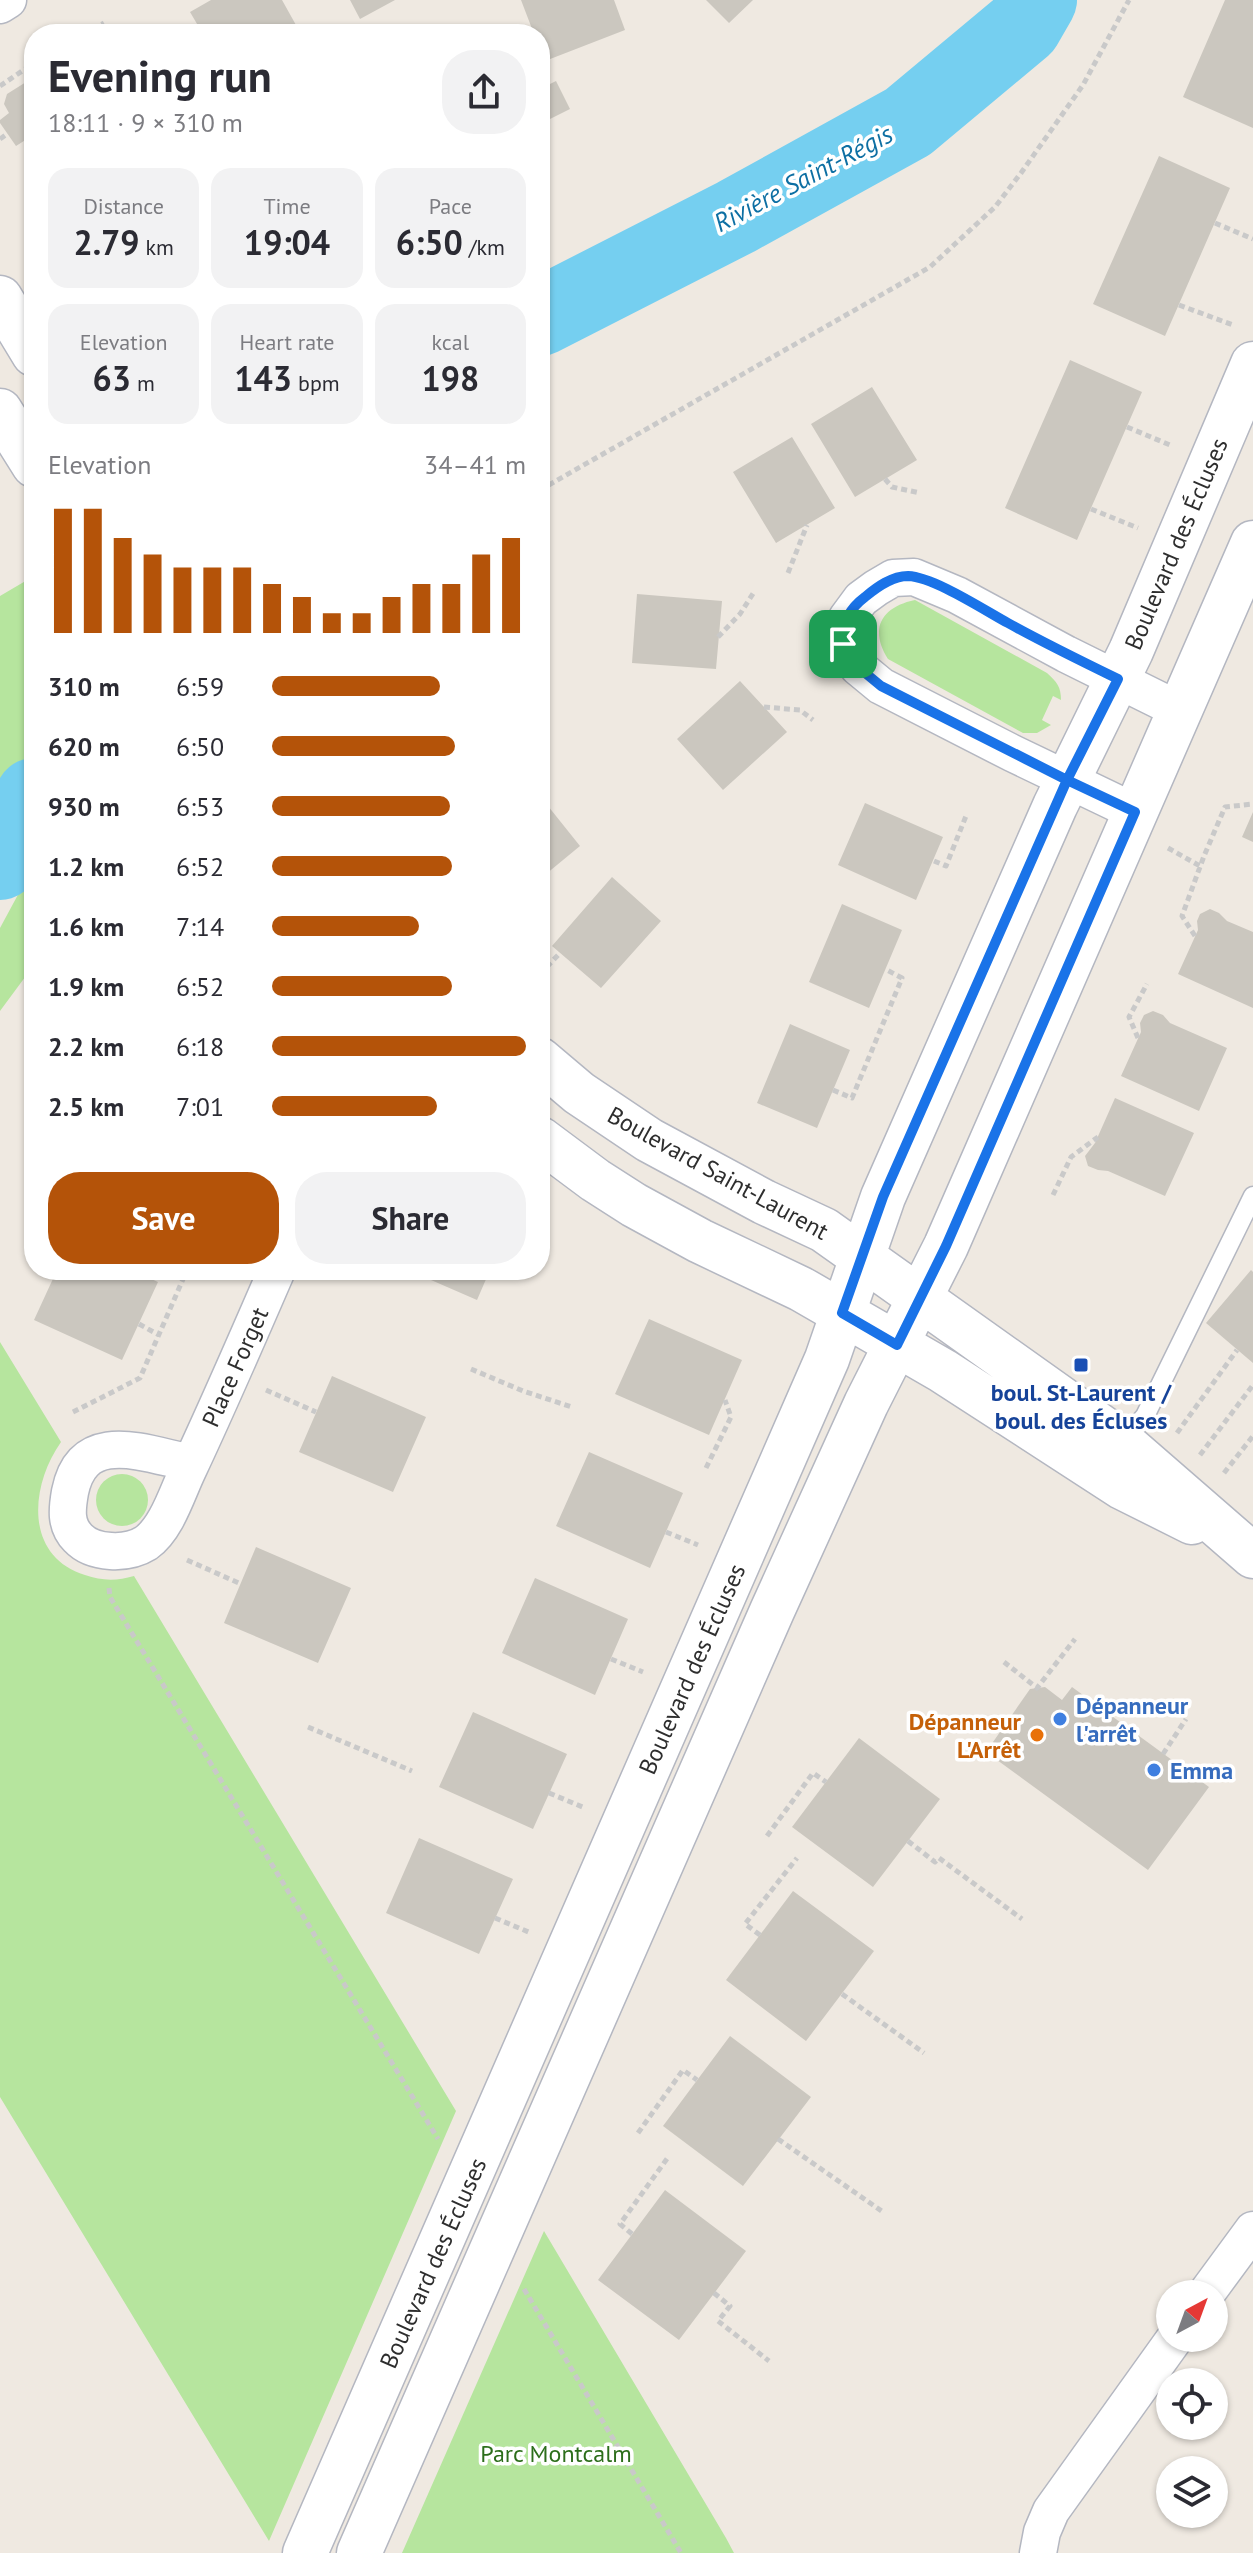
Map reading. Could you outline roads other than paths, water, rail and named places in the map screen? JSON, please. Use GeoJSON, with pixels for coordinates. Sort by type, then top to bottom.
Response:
{"type":"FeatureCollection","features":[{"type":"Feature","properties":{"kind":"street"},"geometry":{"type":"LineString","coordinates":[[0,5],[8,0]]}},
{"type":"Feature","properties":{"kind":"street"},"geometry":{"type":"LineString","coordinates":[[0,298],[24,338]]}},
{"type":"Feature","properties":{"kind":"street","name":"Boulevard des Écluses"},"geometry":{"type":"LineString","coordinates":[[305,2553],[827,1359],[883,1197],[1067,780],[1118,679],[1253,364]]}},
{"type":"Feature","properties":{"kind":"street"},"geometry":{"type":"LineString","coordinates":[[0,411],[24,449]]}},
{"type":"Feature","properties":{"kind":"street","name":"Boulevard des Écluses"},"geometry":{"type":"LineString","coordinates":[[359,2553],[772,1611],[866,1404],[946,1246],[1253,543]]}},
{"type":"Feature","properties":{"kind":"street","name":"Boulevard des Écluses"},"geometry":{"type":"LineString","coordinates":[[1135,812],[921,707],[867,676],[843,644],[842,631],[847,618],[861,599],[876,588],[893,578],[914,577],[957,595],[1179,710]]}},
{"type":"Feature","properties":{"kind":"street","name":"Boulevard Saint-Laurent"},"geometry":{"type":"LineString","coordinates":[[550,1068],[602,1110],[649,1140],[750,1195],[824,1230],[1122,1442],[1247,1551]]}},
{"type":"Feature","properties":{"kind":"street","name":"Boulevard Saint-Laurent"},"geometry":{"type":"LineString","coordinates":[[550,1146],[595,1180],[654,1217],[801,1289],[943,1371],[1122,1487],[1247,1551]]}},
{"type":"Feature","properties":{"kind":"street","name":"Place Forget"},"geometry":{"type":"LineString","coordinates":[[191,1463],[130,1451],[102,1451],[90,1455],[80,1465],[72,1485],[67,1506],[68,1525],[79,1540],[102,1550],[126,1551],[146,1542],[160,1528],[191,1463],[231,1375],[273,1280]]}},
{"type":"Feature","properties":{"kind":"street"},"geometry":{"type":"LineString","coordinates":[[1216,2280],[1253,2230]]}},
{"type":"Feature","properties":{"kind":"street"},"geometry":{"type":"LineString","coordinates":[[1038,2553],[1051,2511],[1165,2352]]}},
{"type":"Feature","properties":{"kind":"lane"},"geometry":{"type":"LineString","coordinates":[[1122,1442],[1145,1416],[1253,1196]]}},
{"type":"Feature","properties":{"kind":"waterway","name":"Rivière Saint-Régis"},"geometry":{"type":"LineString","coordinates":[[550,312],[736,217],[908,122],[1023,26],[1038,0]]}},
{"type":"Feature","properties":{"kind":"waterway","name":"Rivière Saint-Régis"},"geometry":{"type":"LineString","coordinates":[[0,861],[24,816]]}},
{"type":"Feature","properties":{"kind":"place","name":"boul. St-Laurent / boul. des Écluses"},"geometry":{"type":"Point","coordinates":[1081,1365]}},
{"type":"Feature","properties":{"kind":"place","name":"Dépanneur l'arrêt"},"geometry":{"type":"Point","coordinates":[1060,1719]}},
{"type":"Feature","properties":{"kind":"place","name":"Dépanneur L'Arrêt"},"geometry":{"type":"Point","coordinates":[1037,1735]}},
{"type":"Feature","properties":{"kind":"place","name":"Emma"},"geometry":{"type":"Point","coordinates":[1154,1770]}},
{"type":"Feature","properties":{"kind":"park label","name":"Parc Montcalm"},"geometry":{"type":"Point","coordinates":[556,2453]}}]}
